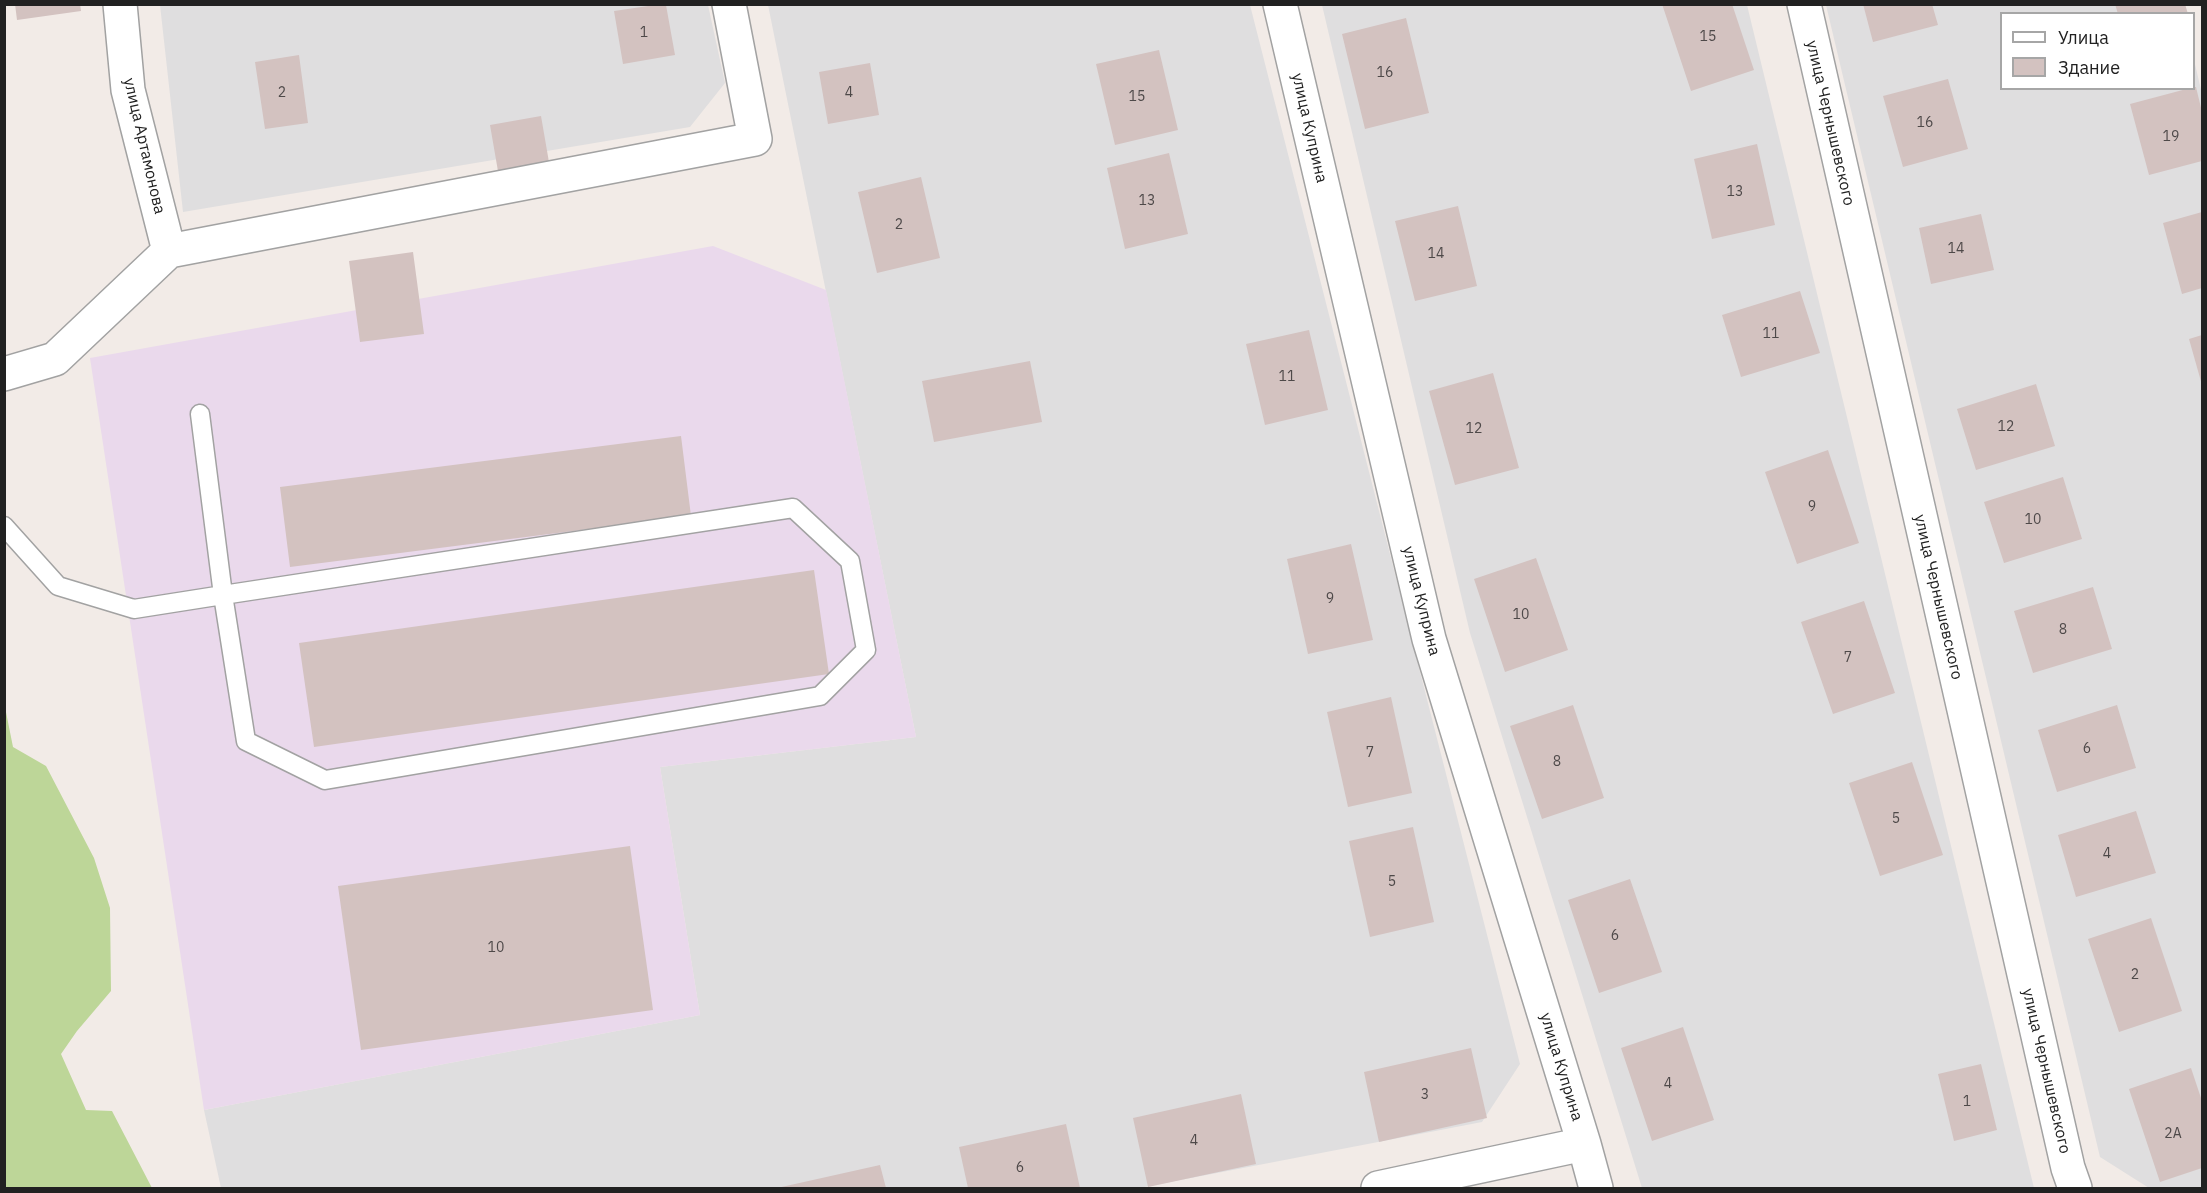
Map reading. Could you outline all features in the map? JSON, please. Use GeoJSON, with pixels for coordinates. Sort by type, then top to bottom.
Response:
{"type":"FeatureCollection","features":[{"type":"Feature","properties":{"kind":"street","name":"улица Артамонова"},"geometry":{"type":"LineString","coordinates":[[120,4],[128,90],[169,251]]}},
{"type":"Feature","properties":{"kind":"street"},"geometry":{"type":"LineString","coordinates":[[4,374],[55,359],[169,251],[755,140],[729,4]]}},
{"type":"Feature","properties":{"kind":"street","name":"улица Куприна"},"geometry":{"type":"LineString","coordinates":[[1280,4],[1429,639],[1596,1188]]}},
{"type":"Feature","properties":{"kind":"street","name":"улица Чернышевского"},"geometry":{"type":"LineString","coordinates":[[1804,4],[2062,1145],[2075,1188]]}},
{"type":"Feature","properties":{"kind":"street"},"geometry":{"type":"LineString","coordinates":[[1378,1188],[1584,1144]]}},
{"type":"Feature","properties":{"kind":"lane"},"geometry":{"type":"LineString","coordinates":[[4,525],[58,586],[134,609],[224,595],[793,508],[850,561],[866,650],[820,696],[325,780],[246,741],[224,595],[200,414]]}},
{"type":"Feature","properties":{"kind":"shaded area"},"geometry":{"type":"Polygon","coordinates":[[[160,5],[708,5],[725,83],[690,127],[183,212],[160,5]]]}},
{"type":"Feature","properties":{"kind":"shaded area"},"geometry":{"type":"Polygon","coordinates":[[[768,5],[1250,5],[1520,1064],[1482,1122],[1139,1188],[221,1188],[204,1110],[700,1015],[660,767],[916,737],[768,5]]]}},
{"type":"Feature","properties":{"kind":"shaded area"},"geometry":{"type":"Polygon","coordinates":[[[1322,5],[1747,5],[2034,1188],[1642,1188],[1470,633],[1322,5]]]}},
{"type":"Feature","properties":{"kind":"shaded area"},"geometry":{"type":"Polygon","coordinates":[[[1826,5],[2179,5],[2181,12],[2000,12],[2000,90],[2195,90],[2195,64],[2202,94],[2202,1188],[2149,1188],[2100,1157],[1826,5]]]}},
{"type":"Feature","properties":{"kind":"shaded area"},"geometry":{"type":"Polygon","coordinates":[[[713,246],[826,290],[916,737],[660,767],[700,1015],[204,1110],[90,358],[713,246]]]}},
{"type":"Feature","properties":{"kind":"green space"},"geometry":{"type":"Polygon","coordinates":[[[5,707],[13,747],[46,766],[94,858],[110,908],[111,991],[61,1054],[86,1110],[112,1111],[152,1188],[5,1188],[5,707]]]}},
{"type":"Feature","properties":{"kind":"building"},"geometry":{"type":"Polygon","coordinates":[[[15,4],[80,4],[81,11],[17,20],[15,4]]]}},
{"type":"Feature","properties":{"kind":"building"},"geometry":{"type":"Polygon","coordinates":[[[1662,4],[1732,4],[1754,70],[1691,91],[1662,4]]]}},
{"type":"Feature","properties":{"kind":"building"},"geometry":{"type":"Polygon","coordinates":[[[1863,4],[1932,4],[1938,25],[1873,42],[1863,4]]]}},
{"type":"Feature","properties":{"kind":"building"},"geometry":{"type":"Polygon","coordinates":[[[2115,4],[2185,4],[2187,12],[2117,12],[2115,4]]]}},
{"type":"Feature","properties":{"kind":"building"},"geometry":{"type":"Polygon","coordinates":[[[666,5],[675,55],[623,64],[614,11],[666,5]]]}},
{"type":"Feature","properties":{"kind":"building"},"geometry":{"type":"Polygon","coordinates":[[[1406,18],[1429,113],[1365,129],[1342,34],[1406,18]]]}},
{"type":"Feature","properties":{"kind":"building"},"geometry":{"type":"Polygon","coordinates":[[[1159,50],[1178,130],[1115,145],[1096,64],[1159,50]]]}},
{"type":"Feature","properties":{"kind":"building"},"geometry":{"type":"Polygon","coordinates":[[[299,55],[308,123],[265,129],[255,62],[299,55]]]}},
{"type":"Feature","properties":{"kind":"building"},"geometry":{"type":"Polygon","coordinates":[[[870,63],[879,115],[828,124],[819,72],[870,63]]]}},
{"type":"Feature","properties":{"kind":"building"},"geometry":{"type":"Polygon","coordinates":[[[1948,79],[1968,149],[1903,167],[1883,96],[1948,79]]]}},
{"type":"Feature","properties":{"kind":"building"},"geometry":{"type":"Polygon","coordinates":[[[2196,87],[2202,112],[2202,161],[2149,175],[2130,104],[2183,90],[2195,90],[2196,87]]]}},
{"type":"Feature","properties":{"kind":"building"},"geometry":{"type":"Polygon","coordinates":[[[541,116],[550,168],[499,177],[490,125],[541,116]]]}},
{"type":"Feature","properties":{"kind":"building"},"geometry":{"type":"Polygon","coordinates":[[[1757,144],[1775,225],[1712,239],[1694,159],[1757,144]]]}},
{"type":"Feature","properties":{"kind":"building"},"geometry":{"type":"Polygon","coordinates":[[[1169,153],[1188,234],[1125,249],[1107,168],[1169,153]]]}},
{"type":"Feature","properties":{"kind":"building"},"geometry":{"type":"Polygon","coordinates":[[[921,177],[940,258],[877,273],[858,192],[921,177]]]}},
{"type":"Feature","properties":{"kind":"building"},"geometry":{"type":"Polygon","coordinates":[[[1458,206],[1477,286],[1415,301],[1395,221],[1458,206]]]}},
{"type":"Feature","properties":{"kind":"building"},"geometry":{"type":"Polygon","coordinates":[[[2202,212],[2202,288],[2182,294],[2163,223],[2202,212]]]}},
{"type":"Feature","properties":{"kind":"building"},"geometry":{"type":"Polygon","coordinates":[[[1981,214],[1994,270],[1931,284],[1919,228],[1981,214]]]}},
{"type":"Feature","properties":{"kind":"building"},"geometry":{"type":"Polygon","coordinates":[[[413,252],[424,334],[360,342],[349,261],[413,252]]]}},
{"type":"Feature","properties":{"kind":"building"},"geometry":{"type":"Polygon","coordinates":[[[1800,291],[1820,353],[1741,377],[1722,315],[1800,291]]]}},
{"type":"Feature","properties":{"kind":"building"},"geometry":{"type":"Polygon","coordinates":[[[1309,330],[1328,410],[1265,425],[1246,344],[1309,330]]]}},
{"type":"Feature","properties":{"kind":"building"},"geometry":{"type":"Polygon","coordinates":[[[2202,335],[2202,385],[2189,339],[2202,335]]]}},
{"type":"Feature","properties":{"kind":"building"},"geometry":{"type":"Polygon","coordinates":[[[1030,361],[1042,422],[934,442],[922,381],[1030,361]]]}},
{"type":"Feature","properties":{"kind":"building"},"geometry":{"type":"Polygon","coordinates":[[[1493,373],[1519,468],[1455,485],[1429,391],[1493,373]]]}},
{"type":"Feature","properties":{"kind":"building"},"geometry":{"type":"Polygon","coordinates":[[[2036,384],[2055,446],[1976,470],[1957,409],[2036,384]]]}},
{"type":"Feature","properties":{"kind":"building"},"geometry":{"type":"Polygon","coordinates":[[[681,436],[691,516],[290,567],[280,487],[681,436]]]}},
{"type":"Feature","properties":{"kind":"building"},"geometry":{"type":"Polygon","coordinates":[[[1828,450],[1859,543],[1797,564],[1765,472],[1828,450]]]}},
{"type":"Feature","properties":{"kind":"building"},"geometry":{"type":"Polygon","coordinates":[[[2063,477],[2082,539],[2004,563],[1984,502],[2063,477]]]}},
{"type":"Feature","properties":{"kind":"building"},"geometry":{"type":"Polygon","coordinates":[[[1351,544],[1373,640],[1308,654],[1287,559],[1351,544]]]}},
{"type":"Feature","properties":{"kind":"building"},"geometry":{"type":"Polygon","coordinates":[[[1536,558],[1568,650],[1505,672],[1474,579],[1536,558]]]}},
{"type":"Feature","properties":{"kind":"building"},"geometry":{"type":"Polygon","coordinates":[[[814,570],[829,674],[314,747],[299,643],[814,570]]]}},
{"type":"Feature","properties":{"kind":"building"},"geometry":{"type":"Polygon","coordinates":[[[2093,587],[2112,649],[2033,673],[2014,611],[2093,587]]]}},
{"type":"Feature","properties":{"kind":"building"},"geometry":{"type":"Polygon","coordinates":[[[1864,601],[1895,693],[1833,714],[1801,622],[1864,601]]]}},
{"type":"Feature","properties":{"kind":"building"},"geometry":{"type":"Polygon","coordinates":[[[1391,697],[1412,793],[1348,807],[1327,712],[1391,697]]]}},
{"type":"Feature","properties":{"kind":"building"},"geometry":{"type":"Polygon","coordinates":[[[1573,705],[1604,798],[1542,819],[1510,726],[1573,705]]]}},
{"type":"Feature","properties":{"kind":"building"},"geometry":{"type":"Polygon","coordinates":[[[2117,705],[2136,768],[2057,792],[2038,730],[2117,705]]]}},
{"type":"Feature","properties":{"kind":"building"},"geometry":{"type":"Polygon","coordinates":[[[1912,762],[1943,855],[1880,876],[1849,783],[1912,762]]]}},
{"type":"Feature","properties":{"kind":"building"},"geometry":{"type":"Polygon","coordinates":[[[2136,811],[2156,873],[2076,897],[2058,835],[2136,811]]]}},
{"type":"Feature","properties":{"kind":"building"},"geometry":{"type":"Polygon","coordinates":[[[1413,827],[1434,922],[1370,937],[1349,841],[1413,827]]]}},
{"type":"Feature","properties":{"kind":"building"},"geometry":{"type":"Polygon","coordinates":[[[630,846],[653,1010],[361,1050],[338,886],[630,846]]]}},
{"type":"Feature","properties":{"kind":"building"},"geometry":{"type":"Polygon","coordinates":[[[1630,879],[1662,972],[1599,993],[1568,900],[1630,879]]]}},
{"type":"Feature","properties":{"kind":"building"},"geometry":{"type":"Polygon","coordinates":[[[2151,918],[2182,1011],[2119,1032],[2088,939],[2151,918]]]}},
{"type":"Feature","properties":{"kind":"building"},"geometry":{"type":"Polygon","coordinates":[[[1683,1027],[1714,1120],[1652,1141],[1621,1048],[1683,1027]]]}},
{"type":"Feature","properties":{"kind":"building"},"geometry":{"type":"Polygon","coordinates":[[[1471,1048],[1487,1118],[1379,1142],[1364,1072],[1471,1048]]]}},
{"type":"Feature","properties":{"kind":"building"},"geometry":{"type":"Polygon","coordinates":[[[1981,1064],[1997,1130],[1954,1141],[1938,1074],[1981,1064]]]}},
{"type":"Feature","properties":{"kind":"building"},"geometry":{"type":"Polygon","coordinates":[[[2191,1068],[2202,1101],[2202,1168],[2160,1182],[2129,1089],[2191,1068]]]}},
{"type":"Feature","properties":{"kind":"building"},"geometry":{"type":"Polygon","coordinates":[[[1241,1094],[1256,1164],[1148,1187],[1133,1118],[1241,1094]]]}},
{"type":"Feature","properties":{"kind":"building"},"geometry":{"type":"Polygon","coordinates":[[[1066,1124],[1080,1188],[968,1188],[959,1147],[1066,1124]]]}},
{"type":"Feature","properties":{"kind":"building"},"geometry":{"type":"Polygon","coordinates":[[[880,1165],[886,1188],[777,1188],[880,1165]]]}}]}
